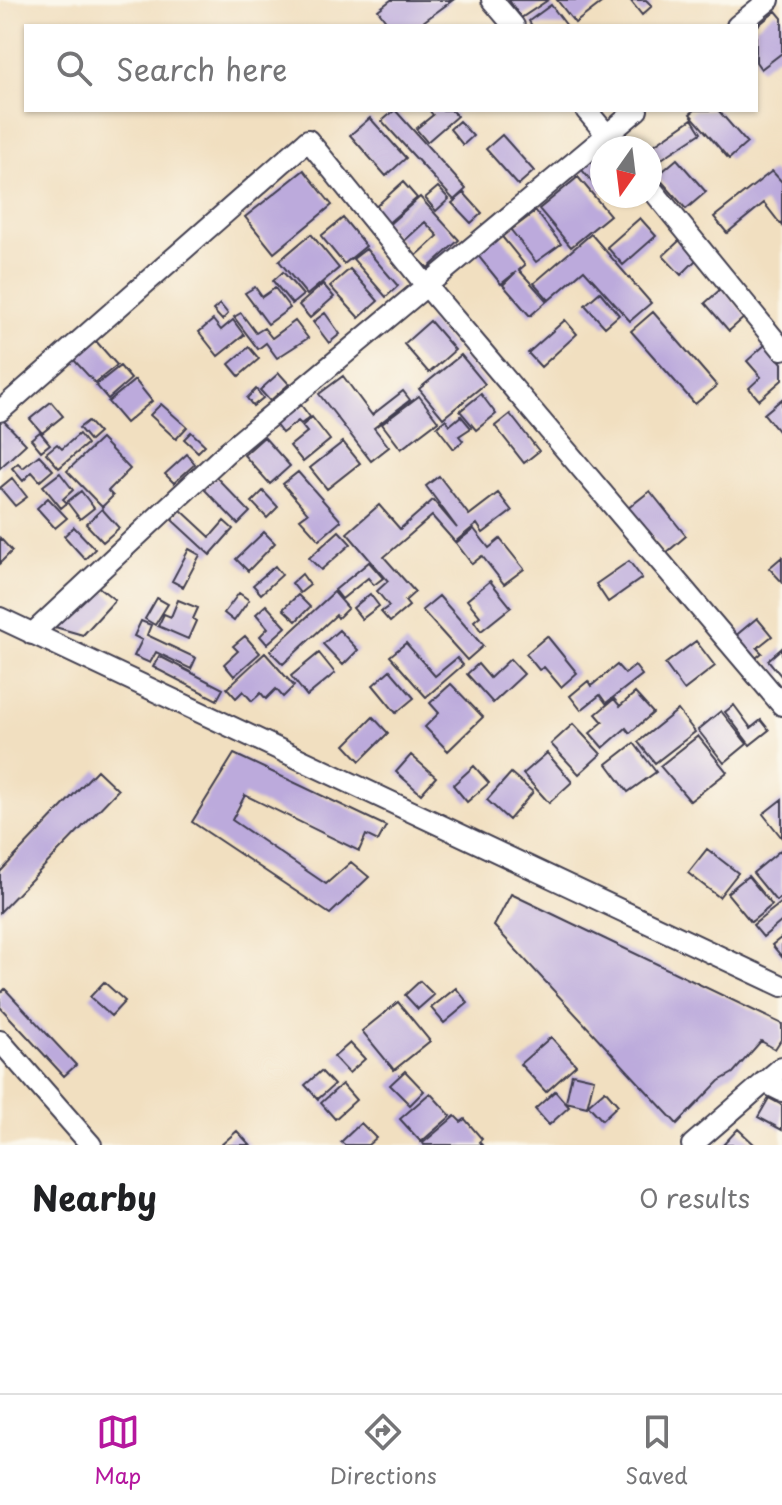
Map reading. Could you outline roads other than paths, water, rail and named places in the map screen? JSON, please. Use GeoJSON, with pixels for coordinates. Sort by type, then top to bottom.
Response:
{"type":"FeatureCollection","features":[{"type":"Feature","properties":{"kind":"street"},"geometry":{"type":"LineString","coordinates":[[492,0],[512,24]]}},
{"type":"Feature","properties":{"kind":"street"},"geometry":{"type":"LineString","coordinates":[[739,24],[769,0]]}},
{"type":"Feature","properties":{"kind":"street"},"geometry":{"type":"LineString","coordinates":[[588,112],[608,136]]}},
{"type":"Feature","properties":{"kind":"street"},"geometry":{"type":"LineString","coordinates":[[616,136],[635,112]]}},
{"type":"Feature","properties":{"kind":"street"},"geometry":{"type":"LineString","coordinates":[[0,411],[308,140],[425,284],[782,705]]}},
{"type":"Feature","properties":{"kind":"street"},"geometry":{"type":"LineString","coordinates":[[32,634],[227,452],[425,284],[590,158]]}},
{"type":"Feature","properties":{"kind":"street"},"geometry":{"type":"LineString","coordinates":[[662,202],[782,349]]}},
{"type":"Feature","properties":{"kind":"street"},"geometry":{"type":"LineString","coordinates":[[0,618],[782,986]]}},
{"type":"Feature","properties":{"kind":"street"},"geometry":{"type":"LineString","coordinates":[[0,1041],[91,1145]]}},
{"type":"Feature","properties":{"kind":"street"},"geometry":{"type":"LineString","coordinates":[[692,1145],[773,1087],[782,1067]]}}]}
